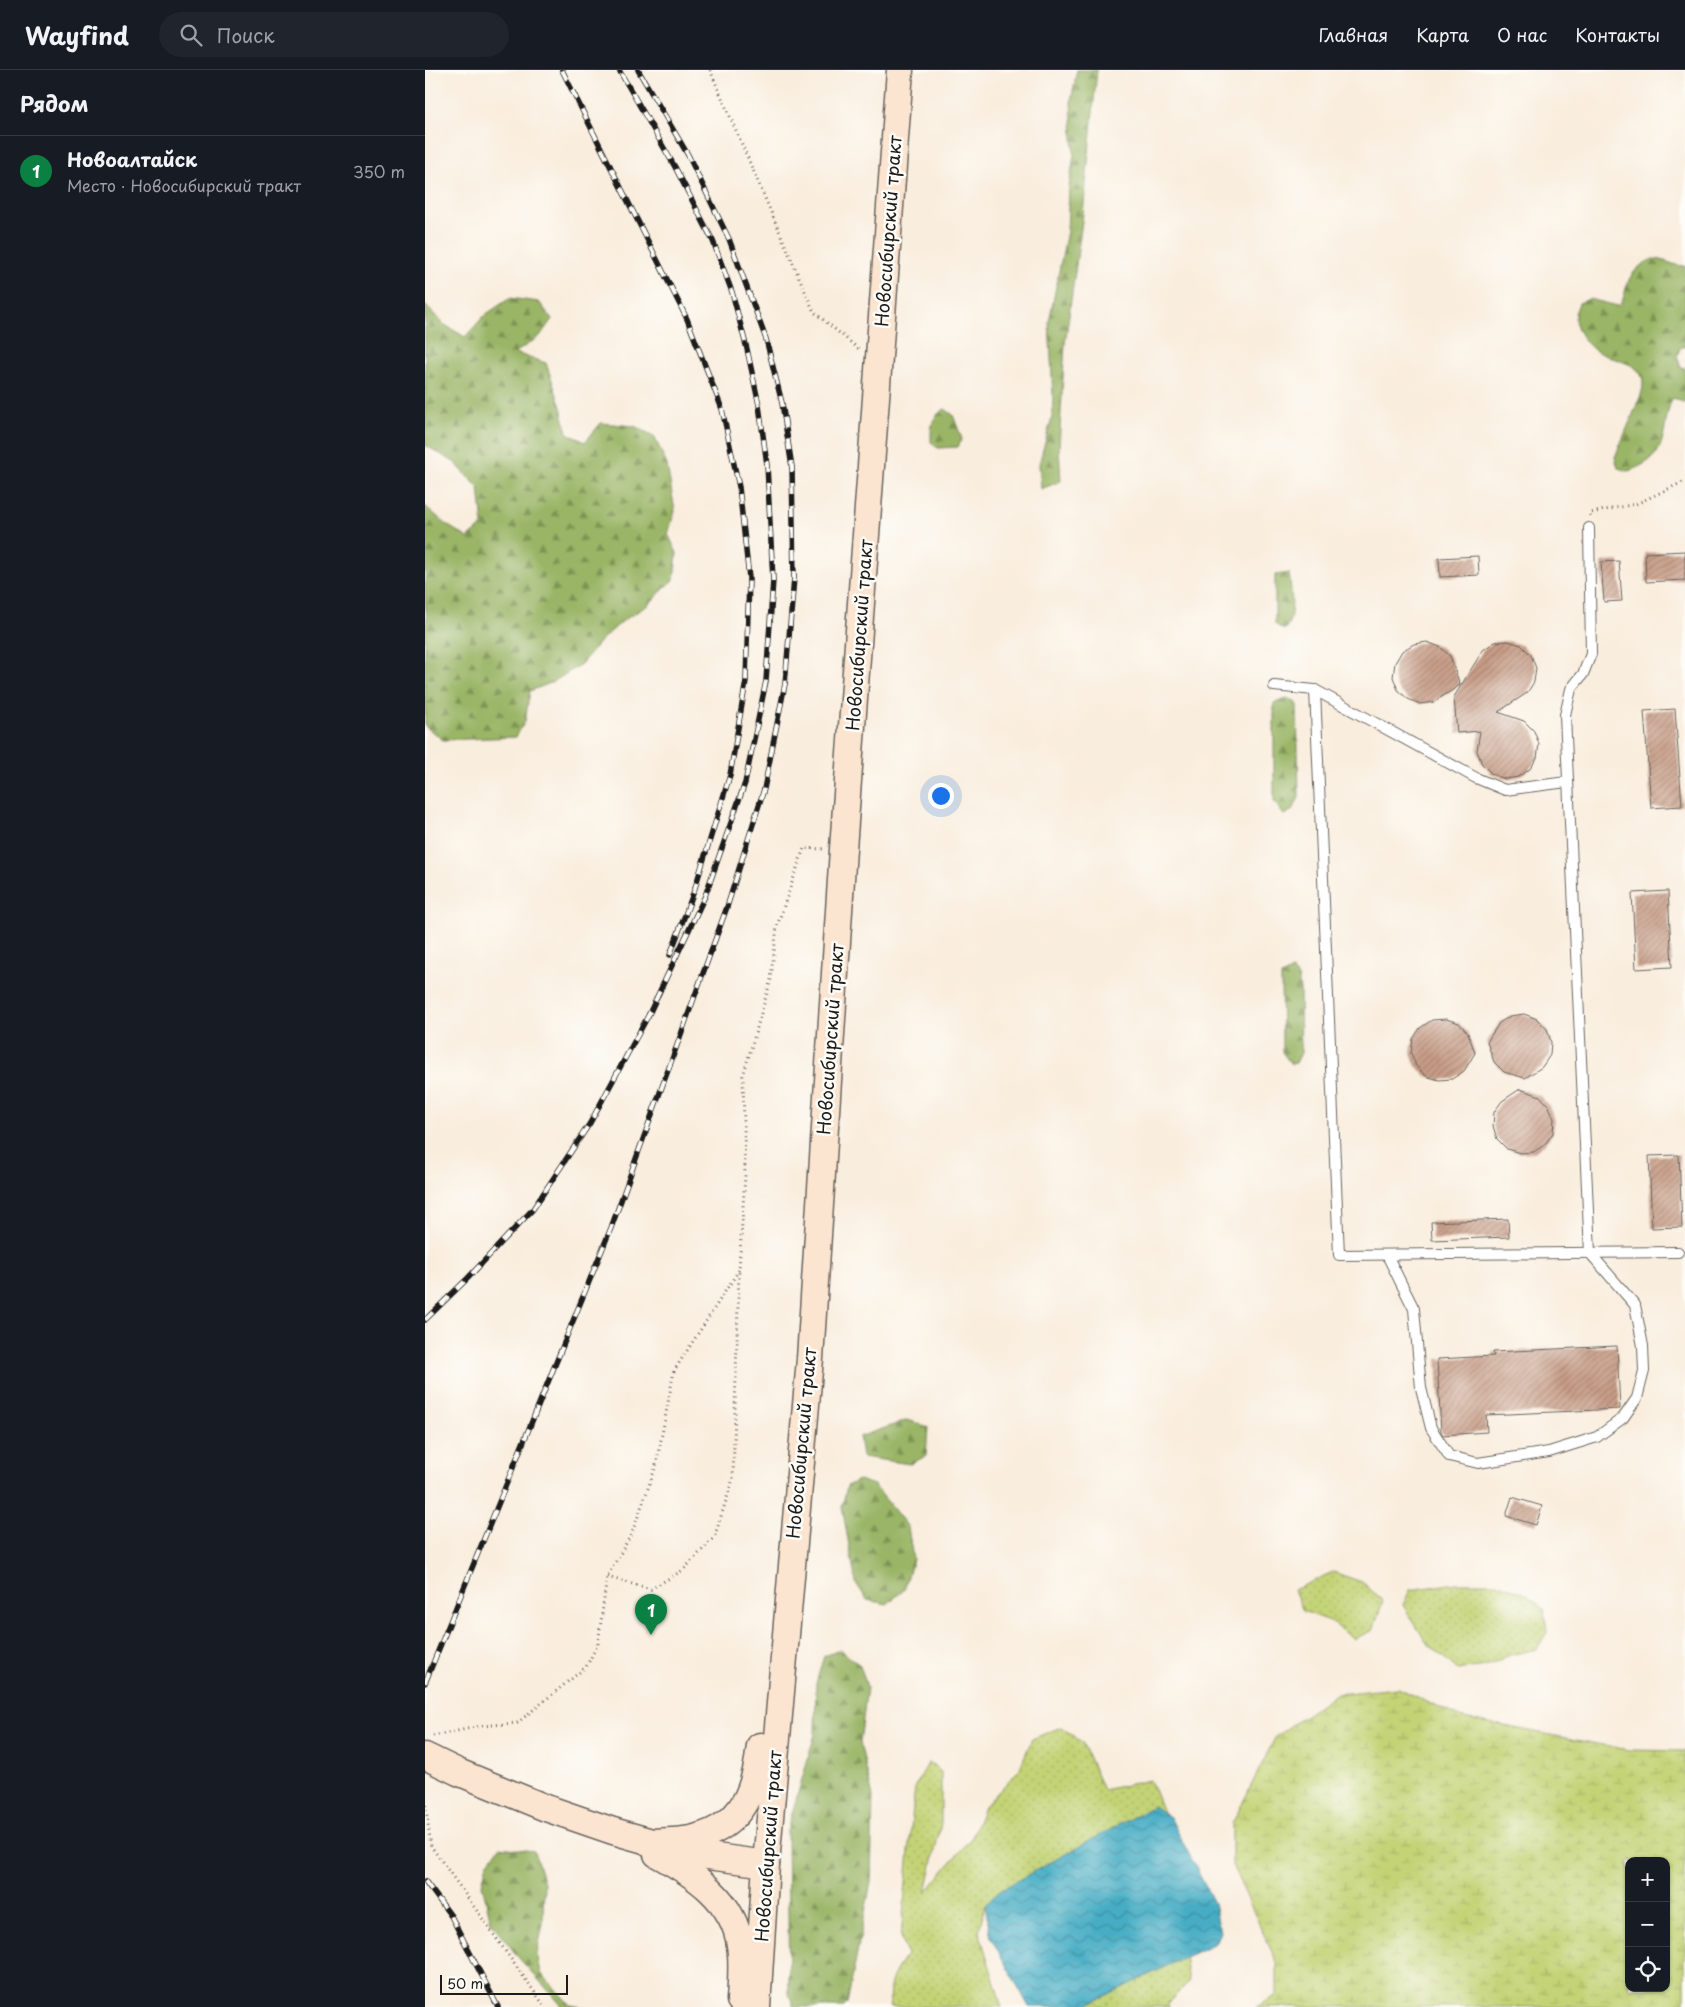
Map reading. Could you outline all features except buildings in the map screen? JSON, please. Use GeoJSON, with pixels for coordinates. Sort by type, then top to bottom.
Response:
{"type":"FeatureCollection","features":[{"type":"Feature","properties":{"kind":"main road","name":"Новосибирский тракт"},"geometry":{"type":"LineString","coordinates":[[757,2007],[766,1864],[805,1416],[843,849],[900,70]]}},
{"type":"Feature","properties":{"kind":"main road"},"geometry":{"type":"LineString","coordinates":[[648,1842],[697,1838],[720,1829],[745,1803],[752,1789],[758,1771],[791,1480],[805,1416]]}},
{"type":"Feature","properties":{"kind":"main road"},"geometry":{"type":"LineString","coordinates":[[425,1756],[457,1772],[546,1808],[621,1834],[694,1854],[766,1864]]}},
{"type":"Feature","properties":{"kind":"main road"},"geometry":{"type":"LineString","coordinates":[[621,1834],[701,1881],[721,1902],[733,1919],[740,1943],[742,1963],[740,2007]]}},
{"type":"Feature","properties":{"kind":"lane"},"geometry":{"type":"LineString","coordinates":[[1387,1255],[1413,1308],[1421,1388],[1431,1428],[1449,1456],[1478,1463],[1549,1452],[1597,1437],[1623,1418],[1637,1398],[1644,1371],[1643,1346],[1635,1305],[1590,1253],[1565,714],[1571,690],[1583,674],[1591,654],[1589,528]]}},
{"type":"Feature","properties":{"kind":"lane"},"geometry":{"type":"LineString","coordinates":[[1274,686],[1315,690],[1476,778],[1505,790],[1567,782]]}},
{"type":"Feature","properties":{"kind":"lane"},"geometry":{"type":"LineString","coordinates":[[1315,690],[1339,1256],[1678,1252]]}},
{"type":"Feature","properties":{"kind":"path"},"geometry":{"type":"LineString","coordinates":[[710,70],[814,312],[879,366]]}},
{"type":"Feature","properties":{"kind":"path"},"geometry":{"type":"LineString","coordinates":[[1589,528],[1590,513],[1636,504],[1685,481]]}},
{"type":"Feature","properties":{"kind":"path"},"geometry":{"type":"LineString","coordinates":[[607,1577],[651,1589],[683,1570],[715,1538],[733,1479],[739,1270],[745,1175],[743,1076],[771,979],[777,926],[804,848],[843,849]]}},
{"type":"Feature","properties":{"kind":"path"},"geometry":{"type":"LineString","coordinates":[[425,1738],[481,1726],[517,1723],[586,1667],[598,1644],[607,1577],[632,1533],[656,1466],[674,1370],[739,1270]]}},
{"type":"Feature","properties":{"kind":"path"},"geometry":{"type":"LineString","coordinates":[[425,1800],[431,1846],[545,2007]]}},
{"type":"Feature","properties":{"kind":"green space"},"geometry":{"type":"Polygon","coordinates":[[[1077,70],[1097,70],[1083,214],[1065,344],[1059,447],[1061,481],[1041,489],[1039,464],[1052,417],[1053,396],[1049,322],[1067,231],[1069,187],[1074,155],[1071,101],[1077,70]]]}},
{"type":"Feature","properties":{"kind":"green space"},"geometry":{"type":"Polygon","coordinates":[[[1653,259],[1685,266],[1685,346],[1680,348],[1677,357],[1681,367],[1685,368],[1685,403],[1673,398],[1658,451],[1647,462],[1628,471],[1618,468],[1615,457],[1641,395],[1642,377],[1633,366],[1592,348],[1579,332],[1575,314],[1579,303],[1589,299],[1618,306],[1623,300],[1633,274],[1640,266],[1653,259]]]}},
{"type":"Feature","properties":{"kind":"green space"},"geometry":{"type":"Polygon","coordinates":[[[510,298],[539,302],[552,319],[540,336],[515,353],[546,363],[561,407],[567,433],[585,442],[601,423],[634,426],[654,436],[667,465],[675,511],[668,534],[677,553],[674,579],[648,605],[624,620],[601,640],[581,664],[553,682],[530,691],[525,721],[516,737],[443,740],[425,726],[425,625],[427,621],[425,599],[425,506],[447,525],[468,538],[483,525],[479,488],[454,462],[425,445],[425,305],[445,325],[465,337],[485,315],[510,298]]]}},
{"type":"Feature","properties":{"kind":"green space"},"geometry":{"type":"Polygon","coordinates":[[[945,409],[953,415],[962,439],[958,447],[938,448],[931,442],[934,419],[945,409]]]}},
{"type":"Feature","properties":{"kind":"green space"},"geometry":{"type":"Polygon","coordinates":[[[1289,573],[1291,611],[1288,625],[1284,630],[1275,624],[1275,575],[1289,573]]]}},
{"type":"Feature","properties":{"kind":"green space"},"geometry":{"type":"Polygon","coordinates":[[[1287,699],[1294,701],[1297,705],[1299,797],[1293,810],[1284,815],[1274,802],[1274,703],[1287,699]]]}},
{"type":"Feature","properties":{"kind":"green space"},"geometry":{"type":"Polygon","coordinates":[[[1292,970],[1298,977],[1300,989],[1301,1053],[1296,1063],[1291,1064],[1282,1052],[1281,976],[1292,970]]]}},
{"type":"Feature","properties":{"kind":"green space"},"geometry":{"type":"Polygon","coordinates":[[[908,1420],[928,1427],[926,1456],[910,1464],[862,1457],[859,1437],[908,1420]]]}},
{"type":"Feature","properties":{"kind":"green space"},"geometry":{"type":"Polygon","coordinates":[[[858,1480],[874,1485],[908,1527],[913,1559],[904,1590],[887,1604],[867,1600],[856,1583],[842,1507],[847,1486],[858,1480]]]}},
{"type":"Feature","properties":{"kind":"green space"},"geometry":{"type":"Polygon","coordinates":[[[1333,1572],[1362,1582],[1383,1601],[1373,1630],[1354,1639],[1330,1621],[1303,1611],[1294,1590],[1333,1572]]]}},
{"type":"Feature","properties":{"kind":"green space"},"geometry":{"type":"Polygon","coordinates":[[[1457,1583],[1497,1583],[1526,1594],[1544,1609],[1547,1632],[1537,1649],[1510,1655],[1486,1666],[1458,1670],[1426,1642],[1403,1605],[1410,1590],[1457,1583]]]}},
{"type":"Feature","properties":{"kind":"green space"},"geometry":{"type":"Polygon","coordinates":[[[840,1650],[860,1665],[867,1687],[860,1743],[873,1797],[871,1882],[847,2004],[844,2007],[794,2007],[789,1994],[787,1831],[815,1734],[816,1683],[824,1656],[840,1650]]]}},
{"type":"Feature","properties":{"kind":"green space"},"geometry":{"type":"Polygon","coordinates":[[[1398,1688],[1463,1718],[1628,1750],[1685,1751],[1685,2007],[1256,2007],[1277,1995],[1277,1963],[1232,1865],[1232,1824],[1276,1736],[1336,1694],[1398,1688]]]}},
{"type":"Feature","properties":{"kind":"green space"},"geometry":{"type":"Polygon","coordinates":[[[1061,1727],[1082,1742],[1103,1790],[1150,1780],[1163,1812],[1189,1982],[1168,2003],[1169,2007],[1045,2007],[985,1905],[979,1931],[1002,2007],[891,2007],[890,1985],[898,1967],[907,1955],[901,1937],[915,1786],[929,1762],[941,1772],[941,1823],[926,1892],[972,1837],[984,1807],[1019,1770],[1032,1739],[1061,1727]]]}},
{"type":"Feature","properties":{"kind":"green space"},"geometry":{"type":"Polygon","coordinates":[[[500,1847],[534,1851],[544,1883],[543,1924],[537,1953],[541,1973],[570,2005],[581,2007],[563,2007],[518,1957],[491,1922],[482,1884],[487,1863],[500,1847]]]}},
{"type":"Feature","properties":{"kind":"water"},"geometry":{"type":"Polygon","coordinates":[[[1153,1806],[1170,1817],[1214,1903],[1220,1932],[1215,1943],[1082,2007],[1029,2007],[991,1938],[985,1905],[1002,1889],[1153,1806]]]}},
{"type":"Feature","properties":{"kind":"railway"},"geometry":{"type":"LineString","coordinates":[[562,70],[687,319],[722,409],[739,487],[749,578],[746,681],[730,775],[694,891],[670,955]]}},
{"type":"Feature","properties":{"kind":"railway"},"geometry":{"type":"LineString","coordinates":[[425,1320],[468,1278],[533,1209],[590,1123],[648,1016],[705,896],[745,783],[766,681],[773,580],[767,465],[759,405],[747,349],[732,292],[713,241],[675,167],[619,70]]}},
{"type":"Feature","properties":{"kind":"railway"},"geometry":{"type":"LineString","coordinates":[[425,1683],[611,1228],[727,907],[764,789],[785,684],[794,578],[792,467],[782,403],[766,339],[729,239],[688,155],[638,70]]}},
{"type":"Feature","properties":{"kind":"railway"},"geometry":{"type":"LineString","coordinates":[[425,1881],[451,1916],[498,2007]]}},
{"type":"Feature","properties":{"kind":"place","name":"Новоалтайск"},"geometry":{"type":"Point","coordinates":[651,1635]}}]}
